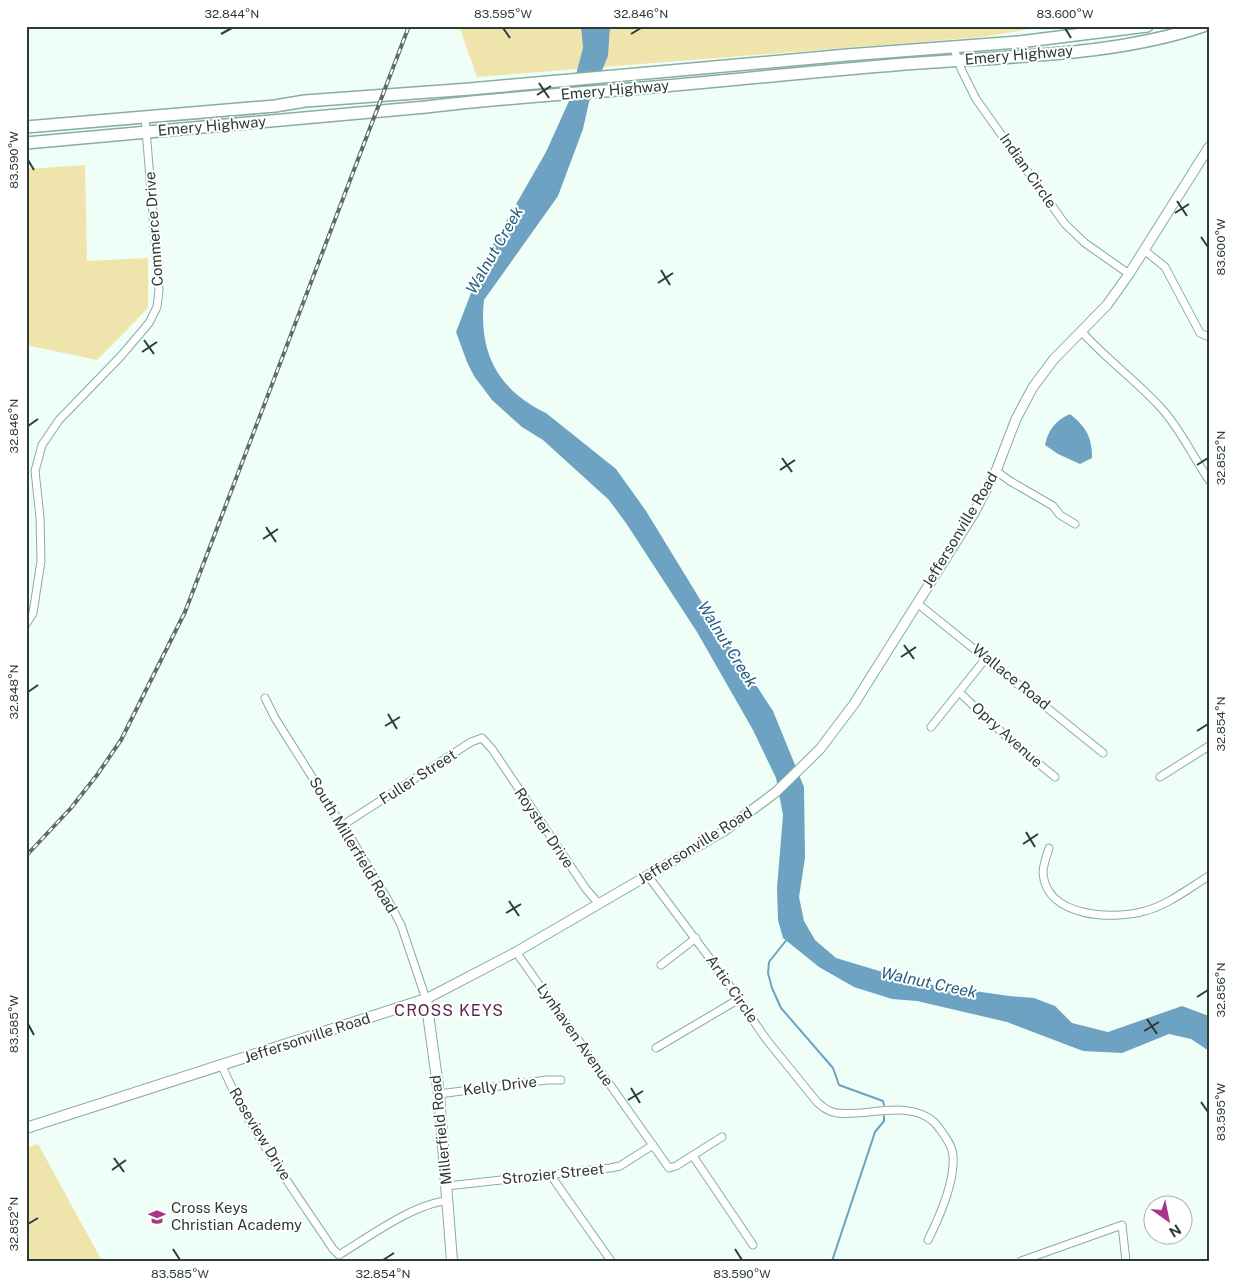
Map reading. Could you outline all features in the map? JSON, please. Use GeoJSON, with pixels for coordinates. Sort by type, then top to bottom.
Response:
{"type":"FeatureCollection","features":[{"type":"Feature","properties":{"kind":"highway","name":"Emery Highway"},"geometry":{"type":"LineString","coordinates":[[26,127],[275,106],[306,101],[470,89],[555,80],[1045,39],[1148,26]]}},
{"type":"Feature","properties":{"kind":"highway","name":"Emery Highway"},"geometry":{"type":"LineString","coordinates":[[26,143],[470,101],[554,96],[918,63],[1047,54],[1149,42],[1203,26]]}},
{"type":"Feature","properties":{"kind":"highway"},"geometry":{"type":"LineString","coordinates":[[470,89],[470,101]]}},
{"type":"Feature","properties":{"kind":"main road","name":"Jeffersonville Road"},"geometry":{"type":"LineString","coordinates":[[26,1128],[426,999]]}},
{"type":"Feature","properties":{"kind":"main road","name":"Millerfield Road"},"geometry":{"type":"LineString","coordinates":[[426,999],[439,1094],[452,1261]]}},
{"type":"Feature","properties":{"kind":"street","name":"Indian Circle"},"geometry":{"type":"LineString","coordinates":[[953,46],[962,71],[976,99],[1064,224],[1085,243],[1129,274]]}},
{"type":"Feature","properties":{"kind":"street","name":"Commerce Drive"},"geometry":{"type":"LineString","coordinates":[[26,624],[33,613],[41,561],[40,517],[35,471],[42,445],[59,420],[138,336],[149,322],[157,307],[159,290],[145,117]]}},
{"type":"Feature","properties":{"kind":"street","name":"Jeffersonville Road"},"geometry":{"type":"LineString","coordinates":[[426,999],[516,952],[724,831],[776,792],[816,753],[835,732],[850,710],[974,513],[996,471],[1016,419],[1033,386],[1054,359],[1107,305],[1129,274],[1209,147]]}},
{"type":"Feature","properties":{"kind":"street"},"geometry":{"type":"LineString","coordinates":[[1144,250],[1165,266],[1200,333],[1209,337]]}},
{"type":"Feature","properties":{"kind":"street"},"geometry":{"type":"LineString","coordinates":[[1082,332],[1094,346],[1164,411],[1209,480]]}},
{"type":"Feature","properties":{"kind":"street"},"geometry":{"type":"LineString","coordinates":[[996,471],[1053,506],[1060,515],[1075,524]]}},
{"type":"Feature","properties":{"kind":"street","name":"Wallace Road"},"geometry":{"type":"LineString","coordinates":[[917,603],[1104,753]]}},
{"type":"Feature","properties":{"kind":"street"},"geometry":{"type":"LineString","coordinates":[[931,727],[986,658]]}},
{"type":"Feature","properties":{"kind":"street","name":"Opry Avenue"},"geometry":{"type":"LineString","coordinates":[[959,692],[1010,740],[1055,777]]}},
{"type":"Feature","properties":{"kind":"street","name":"South Millerfield Road"},"geometry":{"type":"LineString","coordinates":[[265,698],[326,803],[343,825],[388,900],[401,925],[426,999]]}},
{"type":"Feature","properties":{"kind":"street","name":"Fuller Street"},"geometry":{"type":"LineString","coordinates":[[343,825],[471,742],[482,738],[492,749]]}},
{"type":"Feature","properties":{"kind":"street"},"geometry":{"type":"LineString","coordinates":[[1160,777],[1209,746]]}},
{"type":"Feature","properties":{"kind":"street","name":"Royster Drive"},"geometry":{"type":"LineString","coordinates":[[492,749],[586,889],[599,904]]}},
{"type":"Feature","properties":{"kind":"street"},"geometry":{"type":"LineString","coordinates":[[1050,848],[1043,872],[1047,889],[1067,906],[1083,913],[1107,916],[1146,911],[1165,903],[1209,876]]}},
{"type":"Feature","properties":{"kind":"street","name":"Artic Circle"},"geometry":{"type":"LineString","coordinates":[[648,876],[696,938],[766,1039],[817,1102],[826,1110],[836,1113],[893,1110],[912,1112],[934,1122],[949,1142],[953,1154],[952,1171],[940,1215],[928,1240]]}},
{"type":"Feature","properties":{"kind":"street"},"geometry":{"type":"LineString","coordinates":[[661,965],[696,938]]}},
{"type":"Feature","properties":{"kind":"street","name":"Lynhaven Avenue"},"geometry":{"type":"LineString","coordinates":[[516,952],[670,1168],[693,1156]]}},
{"type":"Feature","properties":{"kind":"street"},"geometry":{"type":"LineString","coordinates":[[656,1048],[739,999]]}},
{"type":"Feature","properties":{"kind":"street","name":"Roseview Drive"},"geometry":{"type":"LineString","coordinates":[[222,1066],[243,1111],[339,1255],[397,1220],[428,1206],[440,1202],[448,1202]]}},
{"type":"Feature","properties":{"kind":"street","name":"Kelly Drive"},"geometry":{"type":"LineString","coordinates":[[439,1094],[547,1080],[561,1080]]}},
{"type":"Feature","properties":{"kind":"street"},"geometry":{"type":"LineString","coordinates":[[722,1137],[693,1156],[753,1245]]}},
{"type":"Feature","properties":{"kind":"street","name":"Strozier Street"},"geometry":{"type":"LineString","coordinates":[[447,1186],[600,1170],[620,1166],[654,1145]]}},
{"type":"Feature","properties":{"kind":"street"},"geometry":{"type":"LineString","coordinates":[[553,1174],[554,1180],[611,1261]]}},
{"type":"Feature","properties":{"kind":"street"},"geometry":{"type":"LineString","coordinates":[[1021,1261],[1122,1225],[1126,1261]]}},
{"type":"Feature","properties":{"kind":"shaded area"},"geometry":{"type":"Polygon","coordinates":[[[459,26],[1048,26],[982,37],[477,77],[459,26]]]}},
{"type":"Feature","properties":{"kind":"shaded area"},"geometry":{"type":"Polygon","coordinates":[[[85,165],[87,261],[148,258],[148,308],[97,360],[26,345],[26,169],[85,165]]]}},
{"type":"Feature","properties":{"kind":"shaded area"},"geometry":{"type":"Polygon","coordinates":[[[38,1144],[102,1261],[26,1261],[26,1148],[38,1144]]]}},
{"type":"Feature","properties":{"kind":"water","name":"Walnut Creek"},"geometry":{"type":"Polygon","coordinates":[[[581,26],[610,26],[608,56],[589,102],[583,129],[558,196],[484,300],[483,319],[489,353],[495,368],[504,382],[516,394],[546,413],[616,469],[646,511],[701,601],[773,711],[804,787],[805,858],[799,897],[804,921],[815,940],[836,958],[919,983],[1034,998],[1055,1006],[1072,1023],[1108,1032],[1182,1006],[1209,1016],[1209,1051],[1191,1039],[1169,1034],[1122,1053],[1083,1051],[1007,1022],[917,1001],[892,999],[854,987],[819,967],[783,938],[778,920],[777,888],[783,815],[776,778],[753,730],[697,632],[609,500],[543,440],[522,427],[492,400],[474,376],[456,332],[483,262],[546,152],[569,101],[583,48],[581,26]]]}},
{"type":"Feature","properties":{"kind":"water"},"geometry":{"type":"Polygon","coordinates":[[[1070,414],[1084,428],[1091,444],[1092,458],[1080,464],[1058,454],[1045,445],[1053,426],[1070,414]]]}},
{"type":"Feature","properties":{"kind":"waterway"},"geometry":{"type":"LineString","coordinates":[[788,938],[769,962],[768,973],[781,1008],[833,1068],[839,1085],[883,1101],[884,1105]]}},
{"type":"Feature","properties":{"kind":"waterway"},"geometry":{"type":"LineString","coordinates":[[832,1261],[875,1132],[884,1121],[884,1116]]}},
{"type":"Feature","properties":{"kind":"railway"},"geometry":{"type":"LineString","coordinates":[[26,856],[71,808],[121,740],[185,612],[409,26]]}},
{"type":"Feature","properties":{"kind":"place","name":"Cross Keys Christian Academy"},"geometry":{"type":"Point","coordinates":[157,1217]}},
{"type":"Feature","properties":{"kind":"district","name":"CROSS KEYS"},"geometry":{"type":"Point","coordinates":[449,1010]}}]}
